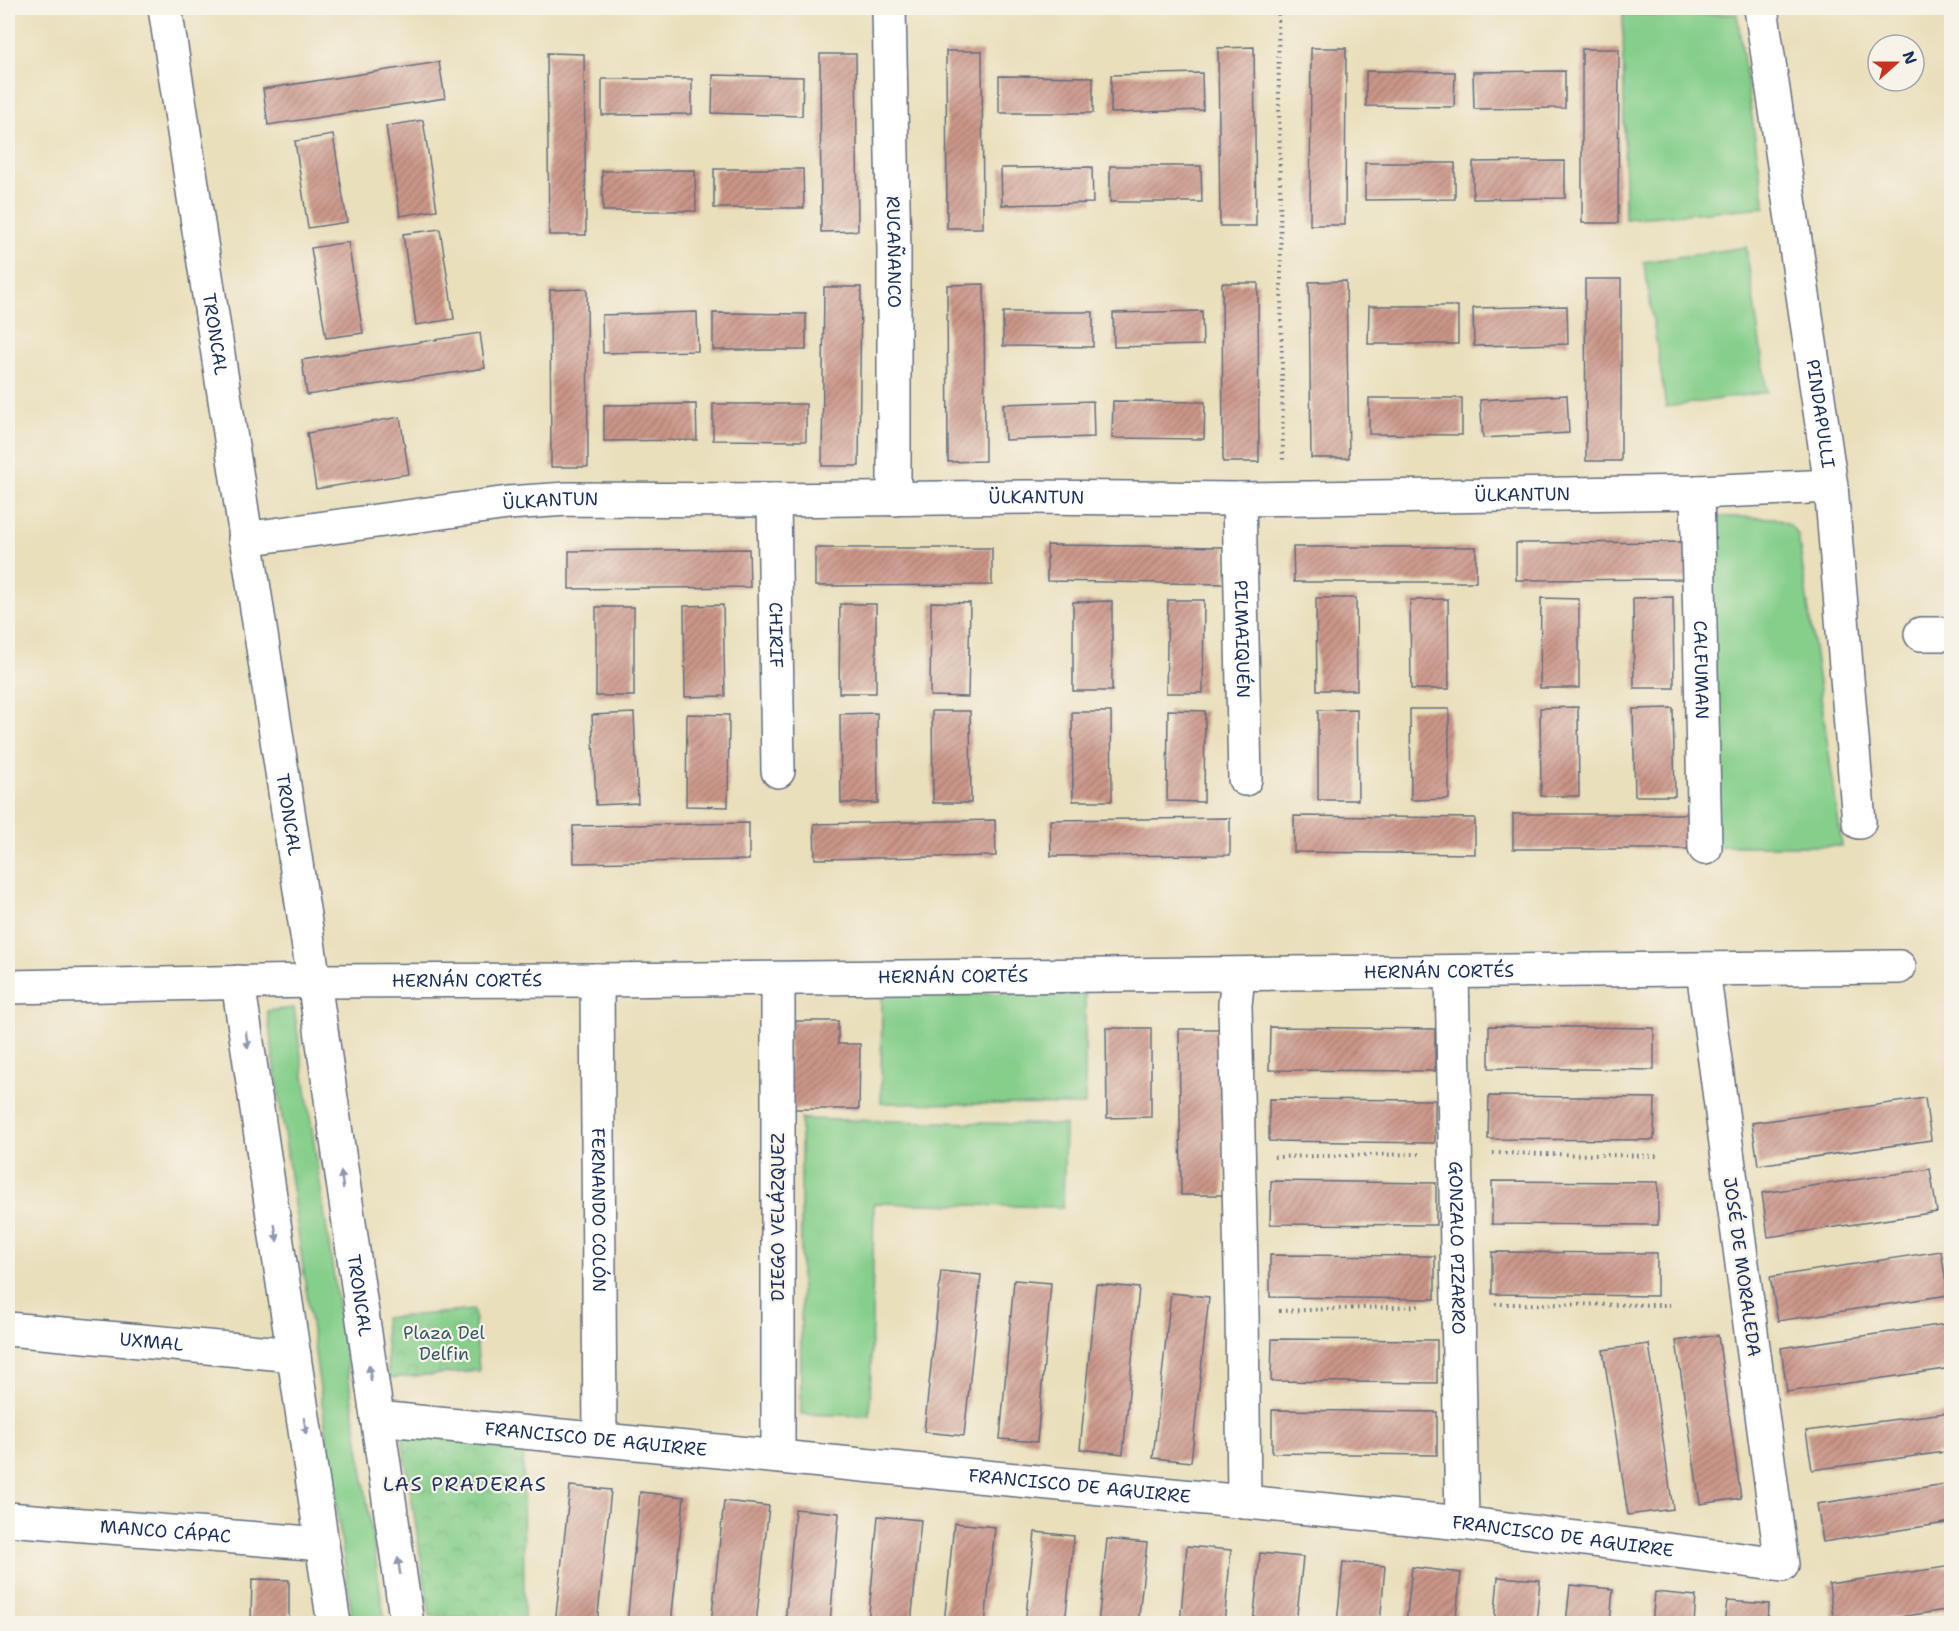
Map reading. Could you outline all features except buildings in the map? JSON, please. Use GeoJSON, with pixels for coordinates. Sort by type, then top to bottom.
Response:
{"type":"FeatureCollection","features":[{"type":"Feature","properties":{"kind":"street","name":"TRONCAL"},"geometry":{"type":"LineString","coordinates":[[165,8],[314,981],[407,1623]]}},
{"type":"Feature","properties":{"kind":"street","name":"RUCAÑANCO"},"geometry":{"type":"LineString","coordinates":[[889,8],[894,252],[894,499]]}},
{"type":"Feature","properties":{"kind":"street","name":"PINDAPULLI"},"geometry":{"type":"LineString","coordinates":[[1761,8],[1831,486],[1858,822]]}},
{"type":"Feature","properties":{"kind":"street","name":"ÜLKANTUN"},"geometry":{"type":"LineString","coordinates":[[245,539],[508,503],[567,499],[774,500],[1027,497],[1239,499],[1697,492],[1831,486]]}},
{"type":"Feature","properties":{"kind":"street","name":"CALFUMAN"},"geometry":{"type":"LineString","coordinates":[[1697,492],[1705,848]]}},
{"type":"Feature","properties":{"kind":"street","name":"PILMAIQUÉN"},"geometry":{"type":"LineString","coordinates":[[1239,499],[1245,779]]}},
{"type":"Feature","properties":{"kind":"street","name":"CHIRIF"},"geometry":{"type":"LineString","coordinates":[[774,500],[778,771]]}},
{"type":"Feature","properties":{"kind":"street","name":"HERNÁN CORTÉS"},"geometry":{"type":"LineString","coordinates":[[8,987],[314,981],[778,979],[1899,968]]}},
{"type":"Feature","properties":{"kind":"street","name":"JOSÉ DE MORALEDA"},"geometry":{"type":"LineString","coordinates":[[1703,970],[1782,1565]]}},
{"type":"Feature","properties":{"kind":"street","name":"GONZALO PIZARRO"},"geometry":{"type":"LineString","coordinates":[[1452,972],[1462,1523]]}},
{"type":"Feature","properties":{"kind":"street"},"geometry":{"type":"LineString","coordinates":[[1238,975],[1235,1005],[1244,1502]]}},
{"type":"Feature","properties":{"kind":"street","name":"DIEGO VELÁZQUEZ"},"geometry":{"type":"LineString","coordinates":[[778,979],[778,1456]]}},
{"type":"Feature","properties":{"kind":"street","name":"FERNANDO COLÓN"},"geometry":{"type":"LineString","coordinates":[[597,980],[600,1438]]}},
{"type":"Feature","properties":{"kind":"street"},"geometry":{"type":"LineString","coordinates":[[238,982],[334,1623]]}},
{"type":"Feature","properties":{"kind":"street","name":"UXMAL"},"geometry":{"type":"LineString","coordinates":[[8,1329],[294,1354]]}},
{"type":"Feature","properties":{"kind":"street","name":"FRANCISCO DE AGUIRRE"},"geometry":{"type":"LineString","coordinates":[[376,1418],[1462,1523],[1782,1565]]}},
{"type":"Feature","properties":{"kind":"street","name":"MANCO CÁPAC"},"geometry":{"type":"LineString","coordinates":[[8,1519],[322,1544]]}},
{"type":"Feature","properties":{"kind":"path"},"geometry":{"type":"LineString","coordinates":[[1278,8],[1283,498]]}},
{"type":"Feature","properties":{"kind":"shaded area"},"geometry":{"type":"Polygon","coordinates":[[[1952,998],[1951,1131],[1938,1000],[1952,998]]]}},
{"type":"Feature","properties":{"kind":"green space"},"geometry":{"type":"Polygon","coordinates":[[[1623,14],[1737,14],[1765,207],[1625,219],[1623,14]]]}},
{"type":"Feature","properties":{"kind":"green space"},"geometry":{"type":"Polygon","coordinates":[[[1746,247],[1767,392],[1666,407],[1644,262],[1746,247]]]}},
{"type":"Feature","properties":{"kind":"green space"},"geometry":{"type":"Polygon","coordinates":[[[1702,516],[1774,518],[1789,524],[1798,535],[1842,846],[1713,846],[1702,516]]]}},
{"type":"Feature","properties":{"kind":"green space"},"geometry":{"type":"Polygon","coordinates":[[[882,992],[1085,994],[1085,1105],[881,1103],[882,992]]]}},
{"type":"Feature","properties":{"kind":"green space"},"geometry":{"type":"Polygon","coordinates":[[[294,1008],[385,1623],[353,1623],[267,1011],[294,1008]]]}},
{"type":"Feature","properties":{"kind":"green space"},"geometry":{"type":"Polygon","coordinates":[[[801,1119],[1065,1125],[1063,1207],[874,1203],[870,1416],[801,1414],[801,1119]]]}},
{"type":"Feature","properties":{"kind":"green space","name":"Plaza Del Delfin"},"geometry":{"type":"Polygon","coordinates":[[[474,1310],[479,1371],[389,1378],[384,1318],[474,1310]]]}},
{"type":"Feature","properties":{"kind":"green space"},"geometry":{"type":"Polygon","coordinates":[[[401,1431],[523,1450],[524,1623],[430,1616],[401,1431]]]}},
{"type":"Feature","properties":{"kind":"district","name":"LAS PRADERAS"},"geometry":{"type":"Point","coordinates":[465,1484]}}]}
